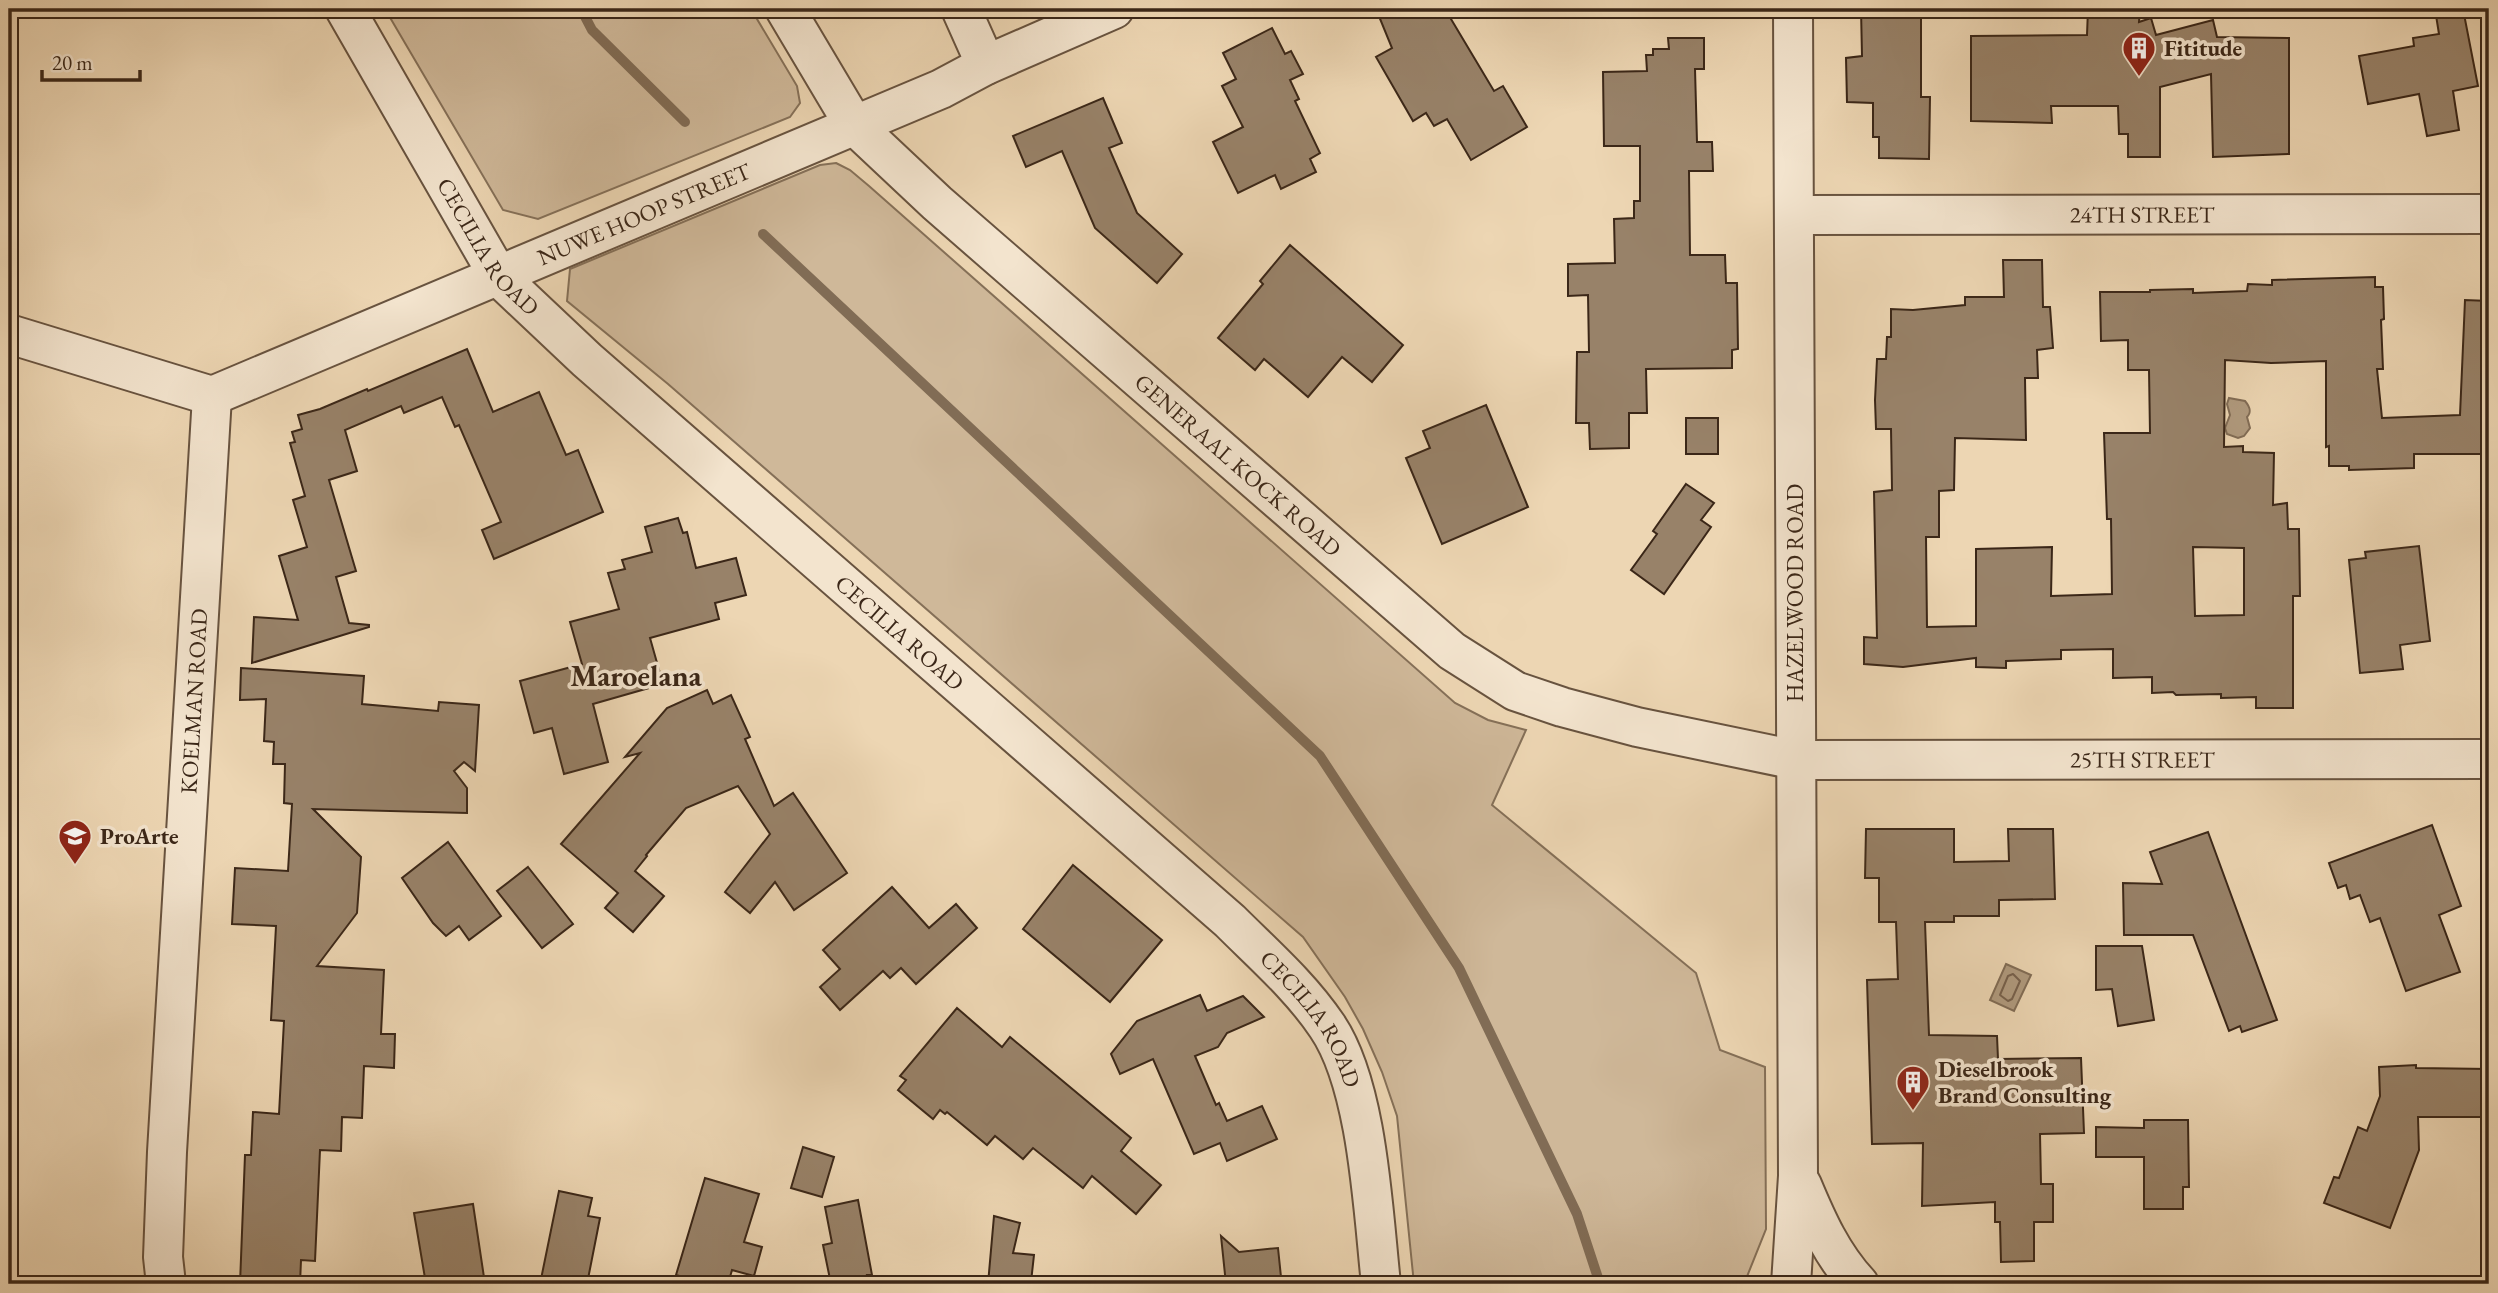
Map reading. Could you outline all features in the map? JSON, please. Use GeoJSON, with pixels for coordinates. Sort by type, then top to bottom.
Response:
{"type":"FeatureCollection","features":[{"type":"Feature","properties":{"kind":"street","name":"CECILIA ROAD"},"geometry":{"type":"LineString","coordinates":[[345,9],[499,276],[587,360],[1230,921],[1299,990],[1328,1027],[1353,1089],[1367,1165],[1381,1284]]}},
{"type":"Feature","properties":{"kind":"street","name":"GENERAAL KOCK ROAD"},"geometry":{"type":"LineString","coordinates":[[785,9],[854,125],[937,203],[1452,651],[1515,691],[1562,707],[1637,727],[1796,760]]}},
{"type":"Feature","properties":{"kind":"street"},"geometry":{"type":"LineString","coordinates":[[961,9],[986,65]]}},
{"type":"Feature","properties":{"kind":"street","name":"NUWE HOOP STREET"},"geometry":{"type":"LineString","coordinates":[[212,396],[941,89],[986,65],[1114,9]]}},
{"type":"Feature","properties":{"kind":"street","name":"HAZELWOOD ROAD"},"geometry":{"type":"LineString","coordinates":[[1791,1284],[1798,1176],[1793,9]]}},
{"type":"Feature","properties":{"kind":"street","name":"24TH STREET"},"geometry":{"type":"LineString","coordinates":[[1794,215],[2489,214]]}},
{"type":"Feature","properties":{"kind":"street"},"geometry":{"type":"LineString","coordinates":[[9,334],[212,396]]}},
{"type":"Feature","properties":{"kind":"street","name":"KOELMAN ROAD"},"geometry":{"type":"LineString","coordinates":[[159,1275],[212,396]]}},
{"type":"Feature","properties":{"kind":"street","name":"25TH STREET"},"geometry":{"type":"LineString","coordinates":[[1796,760],[2489,759]]}},
{"type":"Feature","properties":{"kind":"street","name":"HAZELWOOD ROAD"},"geometry":{"type":"LineString","coordinates":[[1798,1176],[1823,1235],[1837,1258],[1859,1284]]}},
{"type":"Feature","properties":{"kind":"shaded area"},"geometry":{"type":"Polygon","coordinates":[[[385,9],[751,9],[797,86],[800,103],[790,117],[538,219],[503,210],[385,9]]]}},
{"type":"Feature","properties":{"kind":"shaded area"},"geometry":{"type":"Polygon","coordinates":[[[836,163],[850,170],[869,186],[1455,703],[1488,720],[1526,730],[1492,805],[1696,973],[1720,1050],[1765,1067],[1766,1229],[1744,1284],[1414,1284],[1397,1116],[1363,1029],[1345,997],[1303,937],[668,384],[567,301],[570,269],[820,165],[836,163]]]}},
{"type":"Feature","properties":{"kind":"water"},"geometry":{"type":"Polygon","coordinates":[[[2229,398],[2245,401],[2250,409],[2247,417],[2250,428],[2244,436],[2238,438],[2227,434],[2225,428],[2230,415],[2227,404],[2229,398]]]}},
{"type":"Feature","properties":{"kind":"water"},"geometry":{"type":"Polygon","coordinates":[[[2006,964],[2031,975],[2014,1011],[1990,1000],[2006,964]]]}},
{"type":"Feature","properties":{"kind":"building"},"geometry":{"type":"Polygon","coordinates":[[[1376,9],[1445,9],[1494,91],[1503,86],[1527,127],[1471,160],[1447,119],[1434,126],[1426,113],[1413,121],[1376,57],[1392,48],[1376,9]]]}},
{"type":"Feature","properties":{"kind":"building"},"geometry":{"type":"Polygon","coordinates":[[[1861,9],[1921,9],[1921,97],[1930,97],[1929,159],[1879,158],[1879,137],[1873,137],[1873,103],[1847,102],[1846,58],[1862,56],[1861,9]]]}},
{"type":"Feature","properties":{"kind":"building"},"geometry":{"type":"Polygon","coordinates":[[[2088,9],[2140,9],[2139,22],[2151,18],[2156,35],[2213,20],[2217,37],[2289,38],[2289,154],[2213,157],[2211,74],[2160,87],[2160,157],[2128,157],[2128,134],[2119,134],[2118,106],[2051,106],[2052,123],[1971,121],[1971,36],[2087,35],[2088,9]]]}},
{"type":"Feature","properties":{"kind":"building"},"geometry":{"type":"Polygon","coordinates":[[[2435,9],[2463,9],[2478,86],[2453,91],[2459,130],[2427,136],[2419,94],[2368,104],[2359,56],[2414,46],[2413,38],[2439,34],[2435,9]]]}},
{"type":"Feature","properties":{"kind":"building"},"geometry":{"type":"Polygon","coordinates":[[[1272,28],[1285,54],[1291,51],[1303,74],[1290,80],[1299,99],[1295,101],[1320,153],[1310,159],[1316,172],[1281,189],[1275,175],[1238,193],[1213,142],[1243,127],[1222,86],[1236,79],[1223,53],[1272,28]]]}},
{"type":"Feature","properties":{"kind":"building"},"geometry":{"type":"Polygon","coordinates":[[[1668,38],[1704,38],[1704,69],[1695,69],[1697,142],[1712,142],[1713,171],[1689,171],[1690,255],[1725,255],[1726,283],[1737,283],[1738,349],[1732,350],[1732,368],[1646,369],[1647,413],[1629,413],[1629,448],[1590,449],[1589,423],[1576,423],[1577,352],[1589,352],[1588,295],[1568,296],[1568,264],[1615,263],[1614,219],[1634,218],[1634,201],[1640,201],[1640,146],[1604,146],[1603,72],[1647,71],[1646,55],[1653,55],[1653,49],[1669,49],[1668,38]]]}},
{"type":"Feature","properties":{"kind":"building"},"geometry":{"type":"Polygon","coordinates":[[[1103,98],[1122,143],[1109,148],[1137,213],[1182,254],[1157,283],[1095,228],[1062,151],[1026,167],[1013,136],[1103,98]]]}},
{"type":"Feature","properties":{"kind":"building"},"geometry":{"type":"Polygon","coordinates":[[[1290,245],[1403,345],[1372,382],[1342,357],[1308,397],[1264,359],[1255,370],[1218,338],[1263,284],[1260,281],[1290,245]]]}},
{"type":"Feature","properties":{"kind":"building"},"geometry":{"type":"Polygon","coordinates":[[[2003,260],[2042,260],[2043,307],[2050,307],[2053,348],[2037,350],[2038,378],[2025,378],[2026,440],[1955,438],[1954,490],[1939,491],[1939,537],[1926,537],[1927,627],[1976,626],[1976,549],[2052,547],[2051,596],[2112,594],[2111,519],[2107,519],[2104,433],[2150,433],[2149,370],[2128,370],[2128,340],[2101,341],[2100,292],[2193,289],[2193,293],[2247,291],[2248,284],[2272,285],[2272,280],[2375,277],[2375,287],[2383,287],[2383,369],[2377,369],[2382,418],[2460,415],[2465,300],[2489,301],[2489,454],[2414,454],[2414,468],[2349,470],[2349,466],[2329,466],[2329,446],[2326,447],[2326,361],[2271,363],[2225,360],[2224,447],[2243,446],[2243,452],[2274,453],[2273,505],[2287,503],[2288,529],[2299,529],[2300,596],[2293,596],[2293,708],[2256,708],[2256,697],[2221,698],[2221,694],[2152,693],[2152,677],[2113,678],[2113,649],[2061,650],[2061,659],[2006,661],[2006,668],[1976,667],[1976,658],[1903,667],[1864,664],[1864,637],[1877,638],[1874,492],[1892,490],[1891,429],[1876,429],[1875,400],[1877,359],[1886,359],[1887,337],[1891,337],[1891,309],[1913,310],[1965,305],[1965,297],[2004,297],[2003,260]],[[2193,547],[2195,616],[2244,615],[2244,548],[2193,547]]]}},
{"type":"Feature","properties":{"kind":"building"},"geometry":{"type":"Polygon","coordinates":[[[467,349],[493,412],[539,392],[566,455],[578,450],[603,512],[494,559],[482,530],[501,522],[459,425],[455,427],[442,397],[404,413],[401,406],[345,430],[357,471],[329,480],[356,571],[336,577],[349,623],[369,627],[252,663],[254,617],[298,620],[279,556],[307,547],[293,500],[305,496],[290,443],[295,442],[292,432],[302,429],[298,415],[320,409],[367,389],[368,391],[467,349]]]}},
{"type":"Feature","properties":{"kind":"building"},"geometry":{"type":"Polygon","coordinates":[[[1486,405],[1528,507],[1442,544],[1406,458],[1430,448],[1423,431],[1486,405]]]}},
{"type":"Feature","properties":{"kind":"building"},"geometry":{"type":"Polygon","coordinates":[[[1686,418],[1718,418],[1718,454],[1686,454],[1686,418]]]}},
{"type":"Feature","properties":{"kind":"building"},"geometry":{"type":"Polygon","coordinates":[[[1686,484],[1714,503],[1701,520],[1711,527],[1664,594],[1631,570],[1657,534],[1653,531],[1686,484]]]}},
{"type":"Feature","properties":{"kind":"building"},"geometry":{"type":"Polygon","coordinates":[[[678,518],[683,533],[687,532],[696,568],[736,558],[746,595],[715,603],[719,619],[650,638],[663,684],[593,704],[608,762],[564,774],[552,728],[534,733],[520,681],[582,664],[570,622],[619,609],[608,573],[625,569],[622,560],[652,552],[645,527],[678,518]]]}},
{"type":"Feature","properties":{"kind":"building"},"geometry":{"type":"Polygon","coordinates":[[[2419,546],[2430,641],[2400,645],[2403,669],[2360,673],[2349,560],[2366,558],[2365,552],[2419,546]]]}},
{"type":"Feature","properties":{"kind":"building"},"geometry":{"type":"Polygon","coordinates":[[[241,668],[364,676],[362,704],[438,711],[439,702],[479,705],[475,771],[464,762],[454,771],[467,788],[467,813],[313,809],[361,857],[357,913],[317,966],[384,970],[381,1034],[395,1034],[394,1068],[364,1066],[362,1118],[342,1117],[341,1151],[320,1150],[315,1261],[301,1260],[300,1284],[240,1284],[245,1155],[251,1155],[253,1112],[279,1114],[284,1021],[271,1020],[276,926],[232,924],[235,868],[288,871],[292,804],[284,803],[285,764],[273,764],[274,742],[264,741],[266,699],[240,700],[241,668]]]}},
{"type":"Feature","properties":{"kind":"building"},"geometry":{"type":"Polygon","coordinates":[[[707,690],[713,704],[731,695],[750,737],[745,739],[774,806],[793,793],[847,873],[794,910],[775,882],[750,913],[725,892],[770,834],[738,786],[686,808],[646,855],[635,871],[664,896],[633,932],[605,908],[618,893],[561,844],[640,753],[625,757],[667,708],[707,690]]]}},
{"type":"Feature","properties":{"kind":"building"},"geometry":{"type":"Polygon","coordinates":[[[2432,825],[2461,906],[2439,915],[2460,972],[2406,991],[2380,918],[2370,922],[2360,895],[2350,899],[2346,885],[2338,888],[2329,863],[2432,825]]]}},
{"type":"Feature","properties":{"kind":"building"},"geometry":{"type":"Polygon","coordinates":[[[1866,829],[1954,829],[1954,862],[2009,861],[2008,829],[2053,829],[2055,899],[1999,900],[1999,916],[1954,916],[1954,922],[1925,922],[1929,1035],[1997,1036],[1998,1059],[2081,1058],[2084,1133],[2040,1134],[2041,1184],[2053,1184],[2053,1222],[2034,1222],[2034,1261],[2001,1262],[2000,1222],[1995,1222],[1995,1202],[1922,1206],[1923,1143],[1872,1144],[1867,980],[1898,979],[1896,922],[1879,922],[1879,878],[1865,878],[1866,829]]]}},
{"type":"Feature","properties":{"kind":"building"},"geometry":{"type":"Polygon","coordinates":[[[2208,832],[2277,1020],[2242,1032],[2240,1026],[2229,1031],[2193,935],[2124,935],[2123,883],[2162,884],[2150,852],[2208,832]]]}},
{"type":"Feature","properties":{"kind":"building"},"geometry":{"type":"Polygon","coordinates":[[[448,842],[501,916],[469,940],[459,926],[446,936],[433,923],[402,878],[448,842]]]}},
{"type":"Feature","properties":{"kind":"building"},"geometry":{"type":"Polygon","coordinates":[[[1073,865],[1162,940],[1110,1002],[1023,929],[1073,865]]]}},
{"type":"Feature","properties":{"kind":"building"},"geometry":{"type":"Polygon","coordinates":[[[528,867],[573,924],[542,948],[497,891],[528,867]]]}},
{"type":"Feature","properties":{"kind":"building"},"geometry":{"type":"Polygon","coordinates":[[[892,887],[929,928],[956,904],[977,928],[916,984],[901,968],[890,978],[883,971],[840,1010],[820,987],[840,969],[823,950],[892,887]]]}},
{"type":"Feature","properties":{"kind":"building"},"geometry":{"type":"Polygon","coordinates":[[[2096,946],[2142,946],[2154,1020],[2118,1026],[2112,989],[2096,990],[2096,946]]]}},
{"type":"Feature","properties":{"kind":"building"},"geometry":{"type":"Polygon","coordinates":[[[1200,995],[1207,1011],[1243,996],[1264,1017],[1227,1033],[1218,1047],[1195,1056],[1216,1105],[1219,1103],[1227,1121],[1262,1106],[1277,1139],[1227,1161],[1220,1143],[1194,1154],[1153,1059],[1120,1074],[1111,1054],[1137,1021],[1200,995]]]}},
{"type":"Feature","properties":{"kind":"building"},"geometry":{"type":"Polygon","coordinates":[[[957,1008],[1002,1047],[1010,1037],[1131,1138],[1121,1151],[1161,1185],[1136,1214],[1092,1176],[1083,1188],[1033,1148],[1023,1159],[995,1136],[987,1145],[947,1112],[945,1114],[940,1110],[933,1119],[898,1090],[906,1080],[900,1076],[957,1008]]]}},
{"type":"Feature","properties":{"kind":"building"},"geometry":{"type":"Polygon","coordinates":[[[2416,1065],[2416,1068],[2489,1069],[2489,1117],[2418,1117],[2419,1150],[2390,1228],[2324,1203],[2334,1177],[2339,1178],[2358,1127],[2367,1131],[2380,1096],[2379,1067],[2416,1065]]]}},
{"type":"Feature","properties":{"kind":"building"},"geometry":{"type":"Polygon","coordinates":[[[2144,1120],[2188,1120],[2189,1187],[2183,1187],[2183,1209],[2144,1209],[2144,1157],[2096,1157],[2096,1127],[2144,1128],[2144,1120]]]}},
{"type":"Feature","properties":{"kind":"building"},"geometry":{"type":"Polygon","coordinates":[[[803,1147],[834,1157],[822,1197],[791,1188],[803,1147]]]}},
{"type":"Feature","properties":{"kind":"building"},"geometry":{"type":"Polygon","coordinates":[[[705,1178],[759,1194],[744,1242],[762,1247],[754,1276],[732,1270],[728,1284],[706,1284],[676,1275],[705,1178]]]}},
{"type":"Feature","properties":{"kind":"building"},"geometry":{"type":"Polygon","coordinates":[[[559,1191],[592,1198],[588,1216],[600,1218],[587,1284],[540,1284],[559,1191]]]}},
{"type":"Feature","properties":{"kind":"building"},"geometry":{"type":"Polygon","coordinates":[[[858,1200],[872,1275],[867,1275],[869,1284],[831,1284],[823,1245],[832,1243],[825,1207],[858,1200]]]}},
{"type":"Feature","properties":{"kind":"building"},"geometry":{"type":"Polygon","coordinates":[[[473,1204],[485,1284],[426,1284],[414,1213],[473,1204]]]}},
{"type":"Feature","properties":{"kind":"building"},"geometry":{"type":"Polygon","coordinates":[[[994,1216],[1020,1223],[1013,1253],[1034,1255],[1031,1282],[988,1284],[994,1216]]]}},
{"type":"Feature","properties":{"kind":"building"},"geometry":{"type":"Polygon","coordinates":[[[1221,1236],[1239,1252],[1278,1248],[1281,1277],[1269,1278],[1276,1284],[1226,1284],[1221,1236]]]}},
{"type":"Feature","properties":{"kind":"waterway"},"geometry":{"type":"LineString","coordinates":[[581,9],[592,30],[685,122]]}},
{"type":"Feature","properties":{"kind":"waterway"},"geometry":{"type":"LineString","coordinates":[[763,234],[1320,756],[1459,968],[1577,1214],[1600,1284]]}},
{"type":"Feature","properties":{"kind":"place","name":"Fititude"},"geometry":{"type":"Point","coordinates":[2139,78]}},
{"type":"Feature","properties":{"kind":"place","name":"ProArte"},"geometry":{"type":"Point","coordinates":[75,866]}},
{"type":"Feature","properties":{"kind":"place","name":"Dieselbrook Brand Consulting"},"geometry":{"type":"Point","coordinates":[1913,1112]}},
{"type":"Feature","properties":{"kind":"district","name":"Maroelana"},"geometry":{"type":"Point","coordinates":[636,676]}}]}
